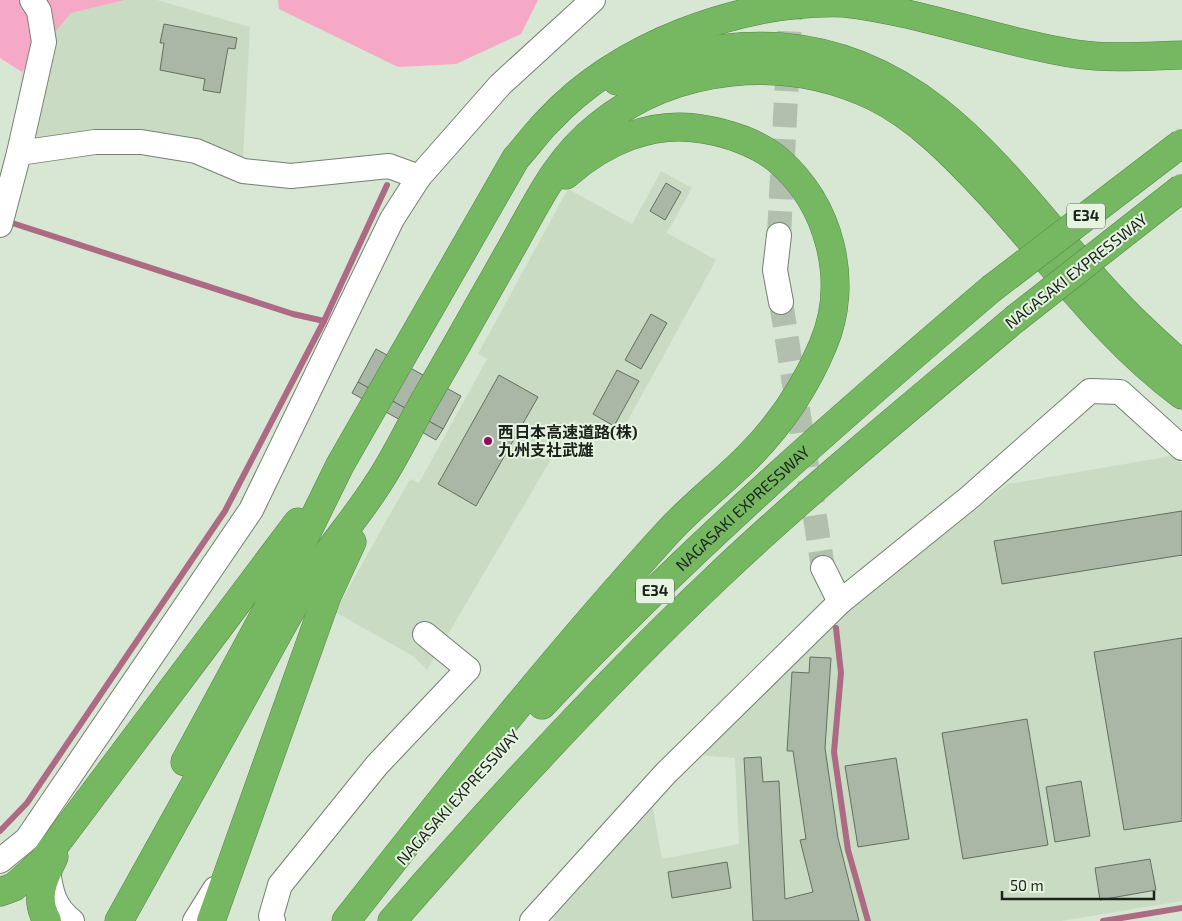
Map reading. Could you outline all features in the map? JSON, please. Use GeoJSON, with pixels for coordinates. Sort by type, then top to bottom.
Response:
{"type":"FeatureCollection","features":[{"type":"Feature","properties":{"kind":"highway"},"geometry":{"type":"LineString","coordinates":[[119,921],[166,818],[340,466],[516,158],[548,120],[584,89],[622,61],[667,34],[714,17],[764,6],[799,2],[843,3],[908,15],[1076,54],[1116,57],[1182,56]]}},
{"type":"Feature","properties":{"kind":"highway"},"geometry":{"type":"LineString","coordinates":[[548,120],[590,94],[630,74],[682,55],[717,48],[755,45],[801,49],[842,57],[893,80],[930,103],[967,135],[1036,208],[1110,296],[1148,335],[1182,365]]}},
{"type":"Feature","properties":{"kind":"highway"},"geometry":{"type":"LineString","coordinates":[[211,921],[229,866],[327,596],[377,486],[518,236],[545,184],[571,149],[600,124],[629,104],[662,88],[692,78],[725,72],[758,70],[795,72],[833,81],[874,97],[912,121],[953,154],[1020,227],[1092,312],[1133,354],[1182,395]]}},
{"type":"Feature","properties":{"kind":"highway"},"geometry":{"type":"LineString","coordinates":[[346,921],[484,746],[671,529],[748,457],[780,418],[807,379],[825,342],[834,305],[834,266],[828,236],[817,208],[798,179],[776,158],[724,132],[671,127],[645,131],[617,141],[581,161],[551,188],[518,236]]}},
{"type":"Feature","properties":{"kind":"highway","name":"NAGASAKI EXPRESSWAY"},"geometry":{"type":"LineString","coordinates":[[346,921],[576,669],[696,549],[840,417],[991,289],[1182,143]]}},
{"type":"Feature","properties":{"kind":"highway","name":"NAGASAKI EXPRESSWAY"},"geometry":{"type":"LineString","coordinates":[[392,921],[480,820],[596,696],[716,578],[869,441],[1015,319],[1182,188]]}},
{"type":"Feature","properties":{"kind":"highway"},"geometry":{"type":"LineString","coordinates":[[1015,319],[1182,207]]}},
{"type":"Feature","properties":{"kind":"highway"},"geometry":{"type":"LineString","coordinates":[[0,892],[14,887],[30,875],[73,822],[340,466]]}},
{"type":"Feature","properties":{"kind":"highway"},"geometry":{"type":"LineString","coordinates":[[98,921],[166,818],[306,585],[377,486]]}},
{"type":"Feature","properties":{"kind":"highway"},"geometry":{"type":"LineString","coordinates":[[48,921],[40,907],[39,893],[48,869],[73,822]]}},
{"type":"Feature","properties":{"kind":"street"},"geometry":{"type":"LineString","coordinates":[[3,214],[20,153],[44,42],[39,11],[32,0]]}},
{"type":"Feature","properties":{"kind":"street"},"geometry":{"type":"LineString","coordinates":[[0,861],[27,839],[251,510],[392,219],[419,177],[500,85],[593,0]]}},
{"type":"Feature","properties":{"kind":"street"},"geometry":{"type":"LineString","coordinates":[[20,153],[95,142],[141,142],[196,151],[242,171],[291,176],[388,166],[419,177]]}},
{"type":"Feature","properties":{"kind":"street"},"geometry":{"type":"LineString","coordinates":[[779,234],[775,270],[782,302]]}},
{"type":"Feature","properties":{"kind":"street"},"geometry":{"type":"LineString","coordinates":[[532,921],[665,774],[840,602],[970,497],[1090,391],[1120,392],[1182,448]]}},
{"type":"Feature","properties":{"kind":"street"},"geometry":{"type":"LineString","coordinates":[[823,568],[840,602]]}},
{"type":"Feature","properties":{"kind":"street"},"geometry":{"type":"LineString","coordinates":[[273,921],[271,916],[280,885],[377,765],[468,669],[425,634]]}},
{"type":"Feature","properties":{"kind":"street"},"geometry":{"type":"LineString","coordinates":[[195,921],[229,866]]}},
{"type":"Feature","properties":{"kind":"street"},"geometry":{"type":"LineString","coordinates":[[48,869],[52,895],[61,912],[72,921]]}},
{"type":"Feature","properties":{"kind":"shaded area"},"geometry":{"type":"Polygon","coordinates":[[[0,0],[125,0],[71,13],[22,72],[0,58],[0,0]]]}},
{"type":"Feature","properties":{"kind":"shaded area"},"geometry":{"type":"Polygon","coordinates":[[[125,0],[157,0],[250,27],[242,177],[190,156],[136,148],[11,159],[22,72],[71,13],[125,0]]]}},
{"type":"Feature","properties":{"kind":"shaded area"},"geometry":{"type":"Polygon","coordinates":[[[278,0],[538,0],[521,34],[456,64],[398,67],[279,9],[278,0]]]}},
{"type":"Feature","properties":{"kind":"shaded area"},"geometry":{"type":"Polygon","coordinates":[[[661,171],[692,188],[667,233],[716,260],[615,444],[574,420],[427,670],[413,656],[335,612],[410,479],[419,483],[487,359],[478,354],[568,189],[632,224],[661,171]]]}},
{"type":"Feature","properties":{"kind":"shaded area"},"geometry":{"type":"Polygon","coordinates":[[[1171,456],[1182,464],[1182,901],[1061,921],[554,921],[553,911],[652,804],[662,859],[739,844],[735,758],[700,755],[831,625],[1008,484],[1171,456]]]}},
{"type":"Feature","properties":{"kind":"building"},"geometry":{"type":"Polygon","coordinates":[[[164,24],[237,38],[235,49],[228,48],[220,93],[203,90],[205,79],[160,70],[164,43],[160,43],[164,24]]]}},
{"type":"Feature","properties":{"kind":"building"},"geometry":{"type":"Polygon","coordinates":[[[666,183],[681,192],[665,220],[650,211],[666,183]]]}},
{"type":"Feature","properties":{"kind":"building"},"geometry":{"type":"Polygon","coordinates":[[[651,314],[667,323],[641,369],[625,360],[651,314]]]}},
{"type":"Feature","properties":{"kind":"building"},"geometry":{"type":"Polygon","coordinates":[[[376,349],[461,396],[443,429],[358,382],[376,349]]]}},
{"type":"Feature","properties":{"kind":"building"},"geometry":{"type":"Polygon","coordinates":[[[617,370],[639,381],[614,426],[593,414],[617,370]]]}},
{"type":"Feature","properties":{"kind":"building","name":"西日本高速道路(株) 九州支社武雄"},"geometry":{"type":"Polygon","coordinates":[[[499,375],[538,397],[476,506],[438,484],[499,375]]]}},
{"type":"Feature","properties":{"kind":"building"},"geometry":{"type":"Polygon","coordinates":[[[358,382],[443,429],[436,440],[352,393],[358,382]]]}},
{"type":"Feature","properties":{"kind":"building"},"geometry":{"type":"Polygon","coordinates":[[[1182,511],[1182,555],[1002,584],[994,541],[1182,511]]]}},
{"type":"Feature","properties":{"kind":"building"},"geometry":{"type":"Polygon","coordinates":[[[1182,638],[1182,821],[1124,830],[1094,652],[1182,638]]]}},
{"type":"Feature","properties":{"kind":"building"},"geometry":{"type":"Polygon","coordinates":[[[810,657],[831,658],[825,748],[838,838],[859,921],[753,921],[744,758],[761,757],[763,782],[779,781],[785,899],[813,892],[800,840],[806,839],[793,751],[787,751],[792,672],[809,673],[810,657]]]}},
{"type":"Feature","properties":{"kind":"building"},"geometry":{"type":"Polygon","coordinates":[[[1027,719],[1048,845],[963,859],[942,733],[1027,719]]]}},
{"type":"Feature","properties":{"kind":"building"},"geometry":{"type":"Polygon","coordinates":[[[896,758],[909,839],[858,847],[845,766],[896,758]]]}},
{"type":"Feature","properties":{"kind":"building"},"geometry":{"type":"Polygon","coordinates":[[[1081,781],[1090,836],[1055,842],[1046,787],[1081,781]]]}},
{"type":"Feature","properties":{"kind":"building"},"geometry":{"type":"Polygon","coordinates":[[[1150,859],[1156,890],[1100,900],[1095,868],[1150,859]]]}},
{"type":"Feature","properties":{"kind":"building"},"geometry":{"type":"Polygon","coordinates":[[[727,862],[731,888],[672,898],[668,872],[727,862]]]}},
{"type":"Feature","properties":{"kind":"waterway"},"geometry":{"type":"LineString","coordinates":[[0,831],[27,803],[225,511],[324,321],[387,185]]}},
{"type":"Feature","properties":{"kind":"waterway"},"geometry":{"type":"LineString","coordinates":[[6,221],[293,314],[324,321]]}},
{"type":"Feature","properties":{"kind":"waterway"},"geometry":{"type":"LineString","coordinates":[[836,628],[841,673],[834,752],[848,850],[868,921]]}},
{"type":"Feature","properties":{"kind":"waterway"},"geometry":{"type":"LineString","coordinates":[[1103,921],[1182,908]]}},
{"type":"Feature","properties":{"kind":"tunnel"},"geometry":{"type":"LineString","coordinates":[[779,235],[791,0]]}},
{"type":"Feature","properties":{"kind":"tunnel"},"geometry":{"type":"LineString","coordinates":[[781,302],[823,568]]}},
{"type":"Feature","properties":{"kind":"place","name":"西日本高速道路(株) 九州支社武雄"},"geometry":{"type":"Point","coordinates":[488,441]}}]}
